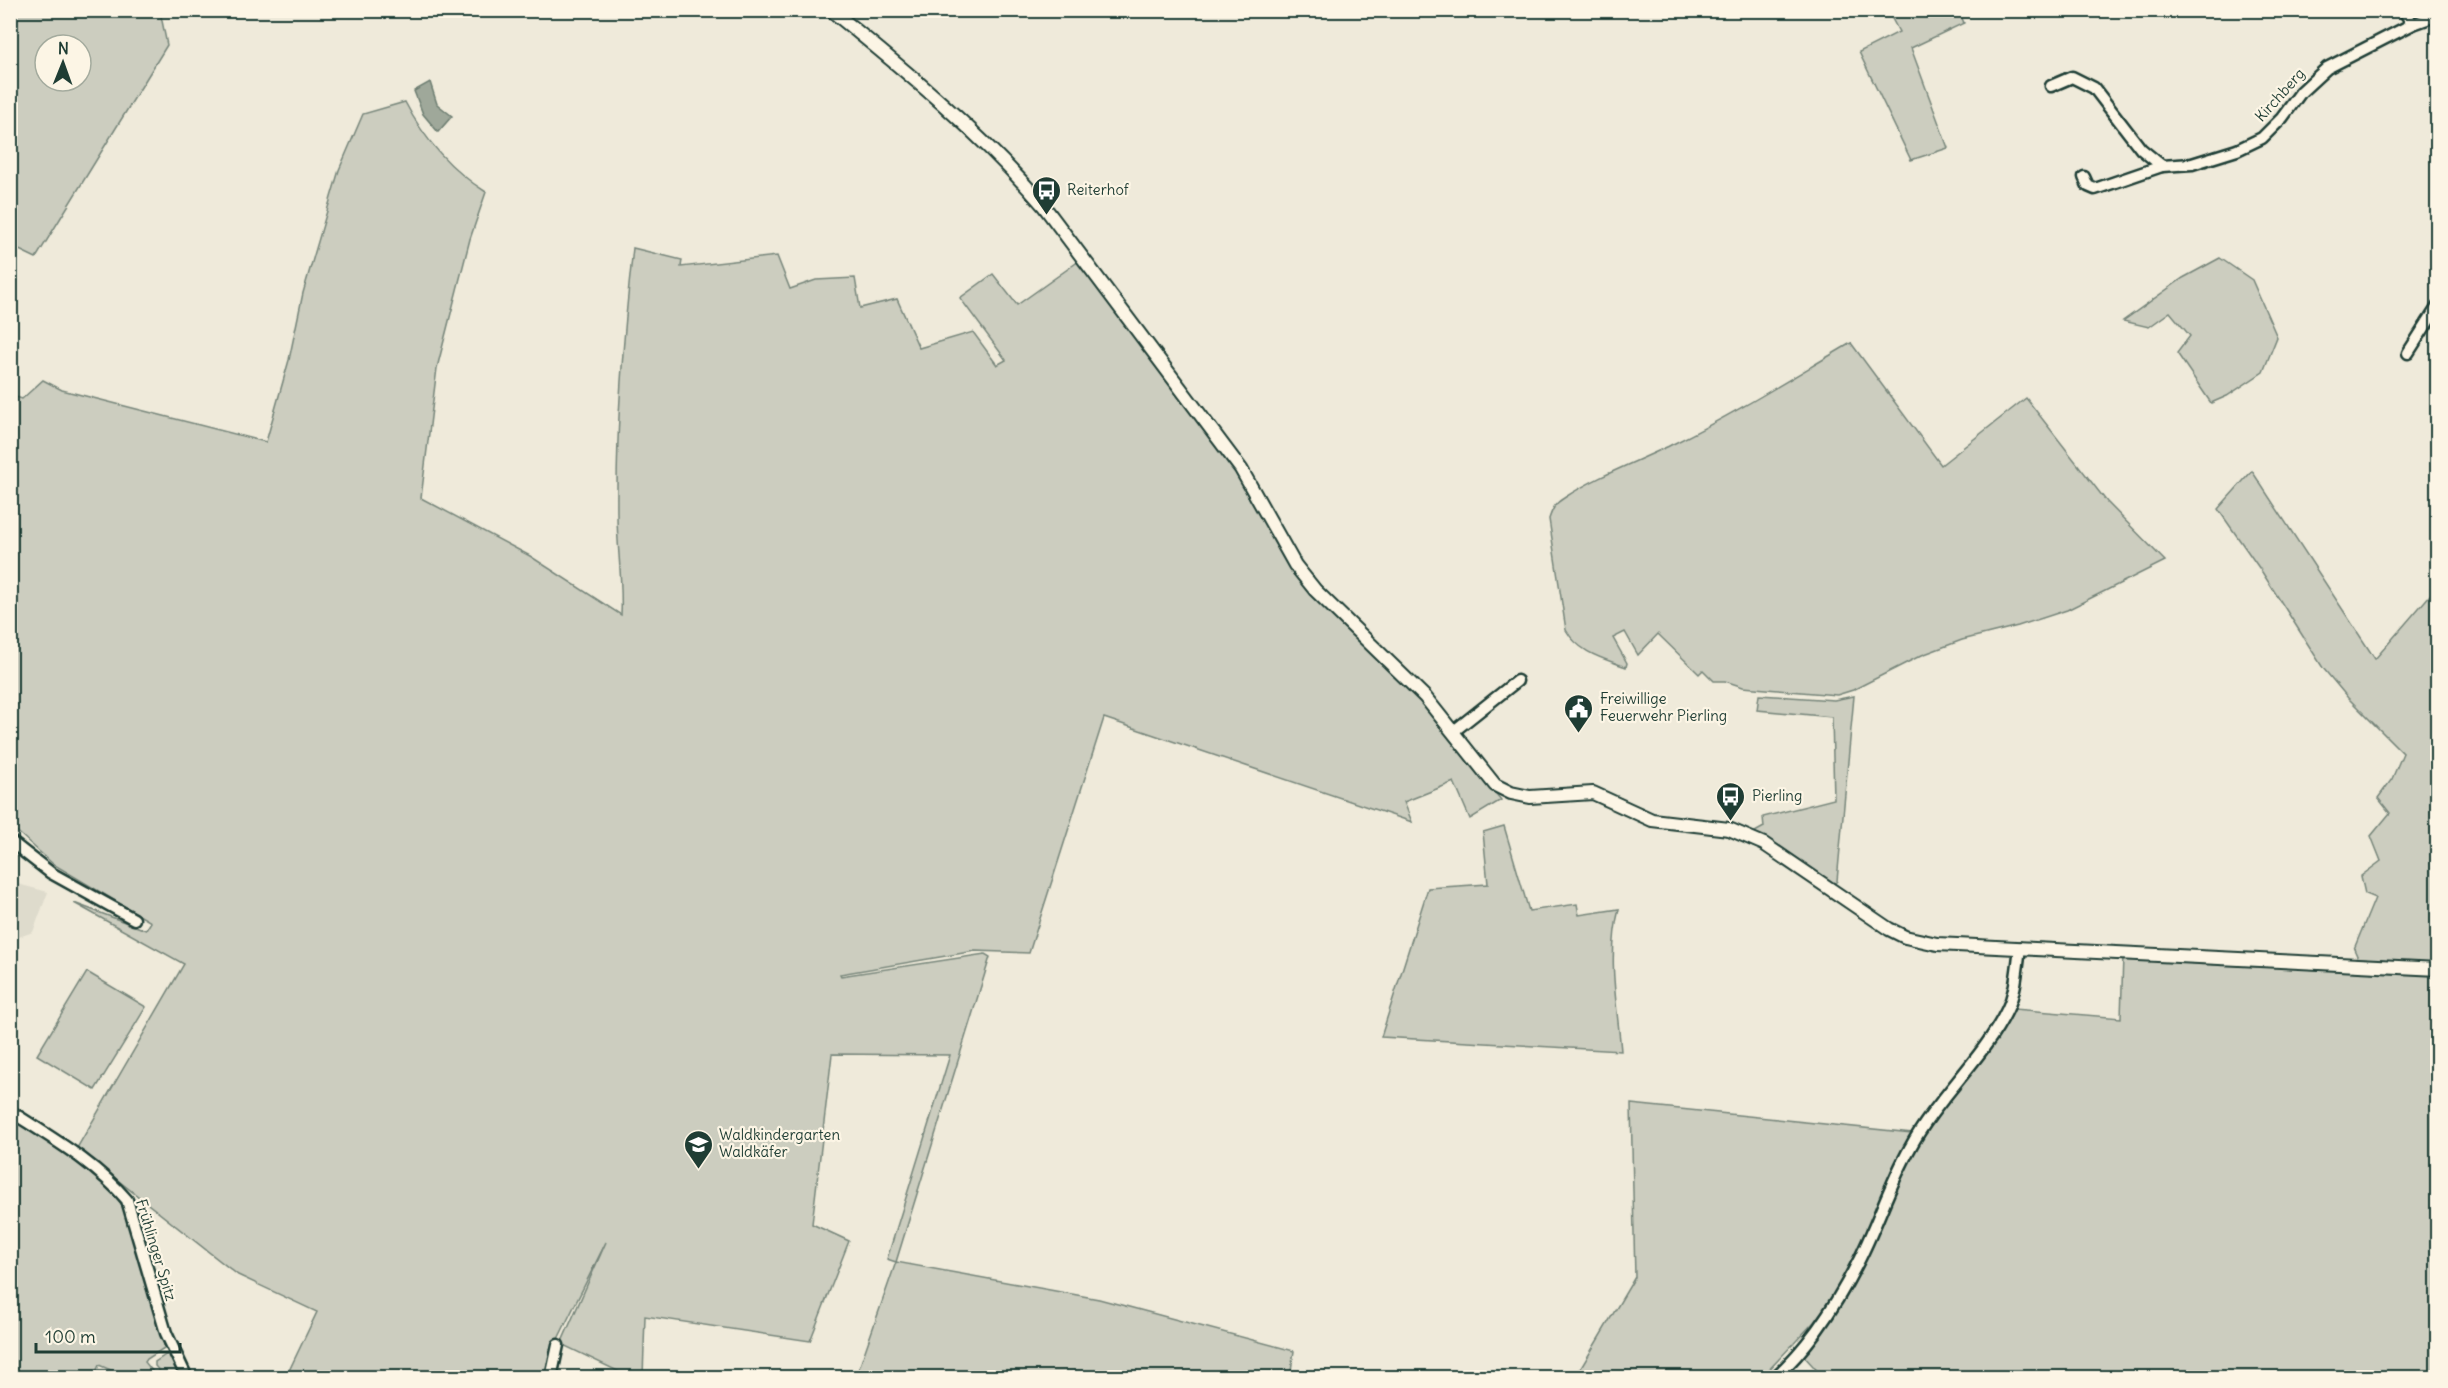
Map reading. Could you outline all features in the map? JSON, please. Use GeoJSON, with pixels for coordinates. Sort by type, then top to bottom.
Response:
{"type":"FeatureCollection","features":[{"type":"Feature","properties":{"kind":"main road"},"geometry":{"type":"LineString","coordinates":[[831,10],[940,102],[1015,174],[1043,205],[1241,470],[1295,565],[1315,590],[1425,697],[1495,785],[1511,793],[1530,796],[1593,792],[1652,820],[1729,829],[1764,844],[1889,929],[1905,937],[1937,944],[2438,969]]}},
{"type":"Feature","properties":{"kind":"street"},"geometry":{"type":"LineString","coordinates":[[2403,10],[2413,24]]}},
{"type":"Feature","properties":{"kind":"street","name":"Kirchberg"},"geometry":{"type":"LineString","coordinates":[[2084,177],[2088,186],[2095,189],[2162,166],[2192,164],[2237,150],[2262,138],[2282,118],[2301,92],[2327,68],[2413,24],[2438,15]]}},
{"type":"Feature","properties":{"kind":"street"},"geometry":{"type":"LineString","coordinates":[[2051,86],[2072,77],[2094,88],[2141,149],[2162,166]]}},
{"type":"Feature","properties":{"kind":"street"},"geometry":{"type":"LineString","coordinates":[[2408,353],[2438,306]]}},
{"type":"Feature","properties":{"kind":"street"},"geometry":{"type":"LineString","coordinates":[[1454,731],[1517,681]]}},
{"type":"Feature","properties":{"kind":"street"},"geometry":{"type":"LineString","coordinates":[[10,841],[51,873],[134,919]]}},
{"type":"Feature","properties":{"kind":"street"},"geometry":{"type":"LineString","coordinates":[[1774,1377],[1809,1340],[1827,1316],[1857,1264],[1908,1149],[1943,1096],[1985,1044],[2008,1010],[2016,977],[2019,948]]}},
{"type":"Feature","properties":{"kind":"street","name":"Frühlinger Spitz"},"geometry":{"type":"LineString","coordinates":[[10,1111],[72,1153],[117,1188],[127,1200],[166,1333],[187,1377]]}},
{"type":"Feature","properties":{"kind":"street"},"geometry":{"type":"LineString","coordinates":[[551,1377],[558,1345]]}},
{"type":"Feature","properties":{"kind":"shaded area"},"geometry":{"type":"Polygon","coordinates":[[[10,11],[160,11],[167,45],[36,258],[11,246],[10,11]]]}},
{"type":"Feature","properties":{"kind":"shaded area"},"geometry":{"type":"Polygon","coordinates":[[[1888,11],[1959,11],[1964,23],[1911,48],[1948,148],[1911,160],[1859,52],[1899,32],[1888,11]]]}},
{"type":"Feature","properties":{"kind":"shaded area"},"geometry":{"type":"Polygon","coordinates":[[[430,82],[437,104],[452,116],[438,132],[423,114],[414,91],[430,82]]]}},
{"type":"Feature","properties":{"kind":"shaded area"},"geometry":{"type":"Polygon","coordinates":[[[405,102],[412,116],[440,153],[461,174],[486,192],[470,239],[437,368],[421,498],[530,556],[621,615],[617,514],[619,414],[633,248],[682,260],[681,267],[777,256],[790,289],[816,280],[855,278],[860,308],[897,299],[919,348],[973,332],[997,365],[1006,360],[960,298],[993,274],[1017,305],[1079,261],[1238,473],[1292,569],[1422,701],[1501,800],[1470,819],[1454,782],[1404,802],[1412,822],[1104,718],[1029,953],[975,951],[840,974],[841,976],[985,954],[990,957],[896,1262],[887,1259],[950,1055],[832,1054],[812,1224],[849,1241],[810,1341],[645,1316],[643,1377],[630,1377],[561,1344],[606,1242],[557,1341],[548,1377],[286,1377],[317,1312],[238,1275],[77,1148],[184,964],[74,903],[146,930],[151,922],[53,864],[11,826],[10,395],[22,399],[43,380],[62,390],[266,442],[289,360],[303,293],[339,170],[363,114],[405,102]]]}},
{"type":"Feature","properties":{"kind":"shaded area"},"geometry":{"type":"Polygon","coordinates":[[[2220,258],[2252,280],[2277,337],[2263,372],[2227,396],[2211,403],[2177,353],[2190,336],[2170,312],[2149,327],[2123,321],[2183,278],[2220,258]]]}},
{"type":"Feature","properties":{"kind":"shaded area"},"geometry":{"type":"Polygon","coordinates":[[[1851,343],[1941,465],[2026,398],[2107,502],[2165,561],[2067,610],[2018,626],[1962,640],[1922,655],[1853,690],[1837,695],[1743,687],[1725,681],[1714,681],[1703,670],[1699,674],[1658,634],[1638,655],[1625,632],[1613,638],[1627,663],[1626,667],[1592,654],[1577,644],[1566,630],[1549,519],[1556,504],[1591,482],[1720,420],[1851,343]]]}},
{"type":"Feature","properties":{"kind":"shaded area"},"geometry":{"type":"Polygon","coordinates":[[[2252,471],[2375,659],[2437,587],[2437,963],[2358,958],[2354,949],[2375,898],[2365,894],[2361,876],[2381,861],[2371,836],[2390,813],[2378,798],[2392,779],[2403,753],[2348,698],[2323,668],[2262,572],[2218,509],[2252,471]]]}},
{"type":"Feature","properties":{"kind":"shaded area"},"geometry":{"type":"Polygon","coordinates":[[[1759,695],[1834,700],[1854,696],[1837,881],[1833,885],[1753,833],[1764,827],[1763,817],[1834,799],[1832,717],[1757,710],[1759,695]]]}},
{"type":"Feature","properties":{"kind":"shaded area"},"geometry":{"type":"Polygon","coordinates":[[[1504,826],[1529,911],[1577,904],[1579,915],[1619,909],[1615,926],[1613,962],[1621,1051],[1381,1037],[1428,888],[1488,884],[1483,832],[1504,826]]]}},
{"type":"Feature","properties":{"kind":"shaded area"},"geometry":{"type":"Polygon","coordinates":[[[10,882],[48,892],[33,932],[19,937],[17,942],[11,946],[10,882]]]}},
{"type":"Feature","properties":{"kind":"shaded area"},"geometry":{"type":"Polygon","coordinates":[[[2123,956],[2437,974],[2437,1377],[1824,1378],[1802,1354],[1840,1303],[1912,1149],[2014,1009],[2121,1018],[2123,956]]]}},
{"type":"Feature","properties":{"kind":"shaded area"},"geometry":{"type":"Polygon","coordinates":[[[87,972],[146,1007],[95,1090],[37,1055],[87,972]]]}},
{"type":"Feature","properties":{"kind":"shaded area"},"geometry":{"type":"Polygon","coordinates":[[[1631,1104],[1912,1133],[1843,1282],[1814,1322],[1762,1377],[1575,1378],[1635,1277],[1631,1104]]]}},
{"type":"Feature","properties":{"kind":"shaded area"},"geometry":{"type":"Polygon","coordinates":[[[10,1117],[71,1156],[113,1192],[126,1211],[164,1340],[164,1348],[145,1362],[157,1377],[127,1377],[99,1365],[94,1377],[11,1377],[10,1117]]]}},
{"type":"Feature","properties":{"kind":"shaded area"},"geometry":{"type":"Polygon","coordinates":[[[896,1262],[1099,1299],[1294,1351],[1290,1377],[856,1377],[896,1262]]]}},
{"type":"Feature","properties":{"kind":"shaded area"},"geometry":{"type":"Polygon","coordinates":[[[167,1354],[174,1360],[183,1377],[165,1377],[155,1366],[155,1362],[167,1354]]]}},
{"type":"Feature","properties":{"kind":"place","name":"Reiterhof"},"geometry":{"type":"Point","coordinates":[1046,216]}},
{"type":"Feature","properties":{"kind":"place","name":"Freiwillige Feuerwehr Pierling"},"geometry":{"type":"Point","coordinates":[1579,734]}},
{"type":"Feature","properties":{"kind":"place","name":"Pierling"},"geometry":{"type":"Point","coordinates":[1731,822]}},
{"type":"Feature","properties":{"kind":"place","name":"Waldkindergarten Waldkäfer"},"geometry":{"type":"Point","coordinates":[698,1170]}}]}
